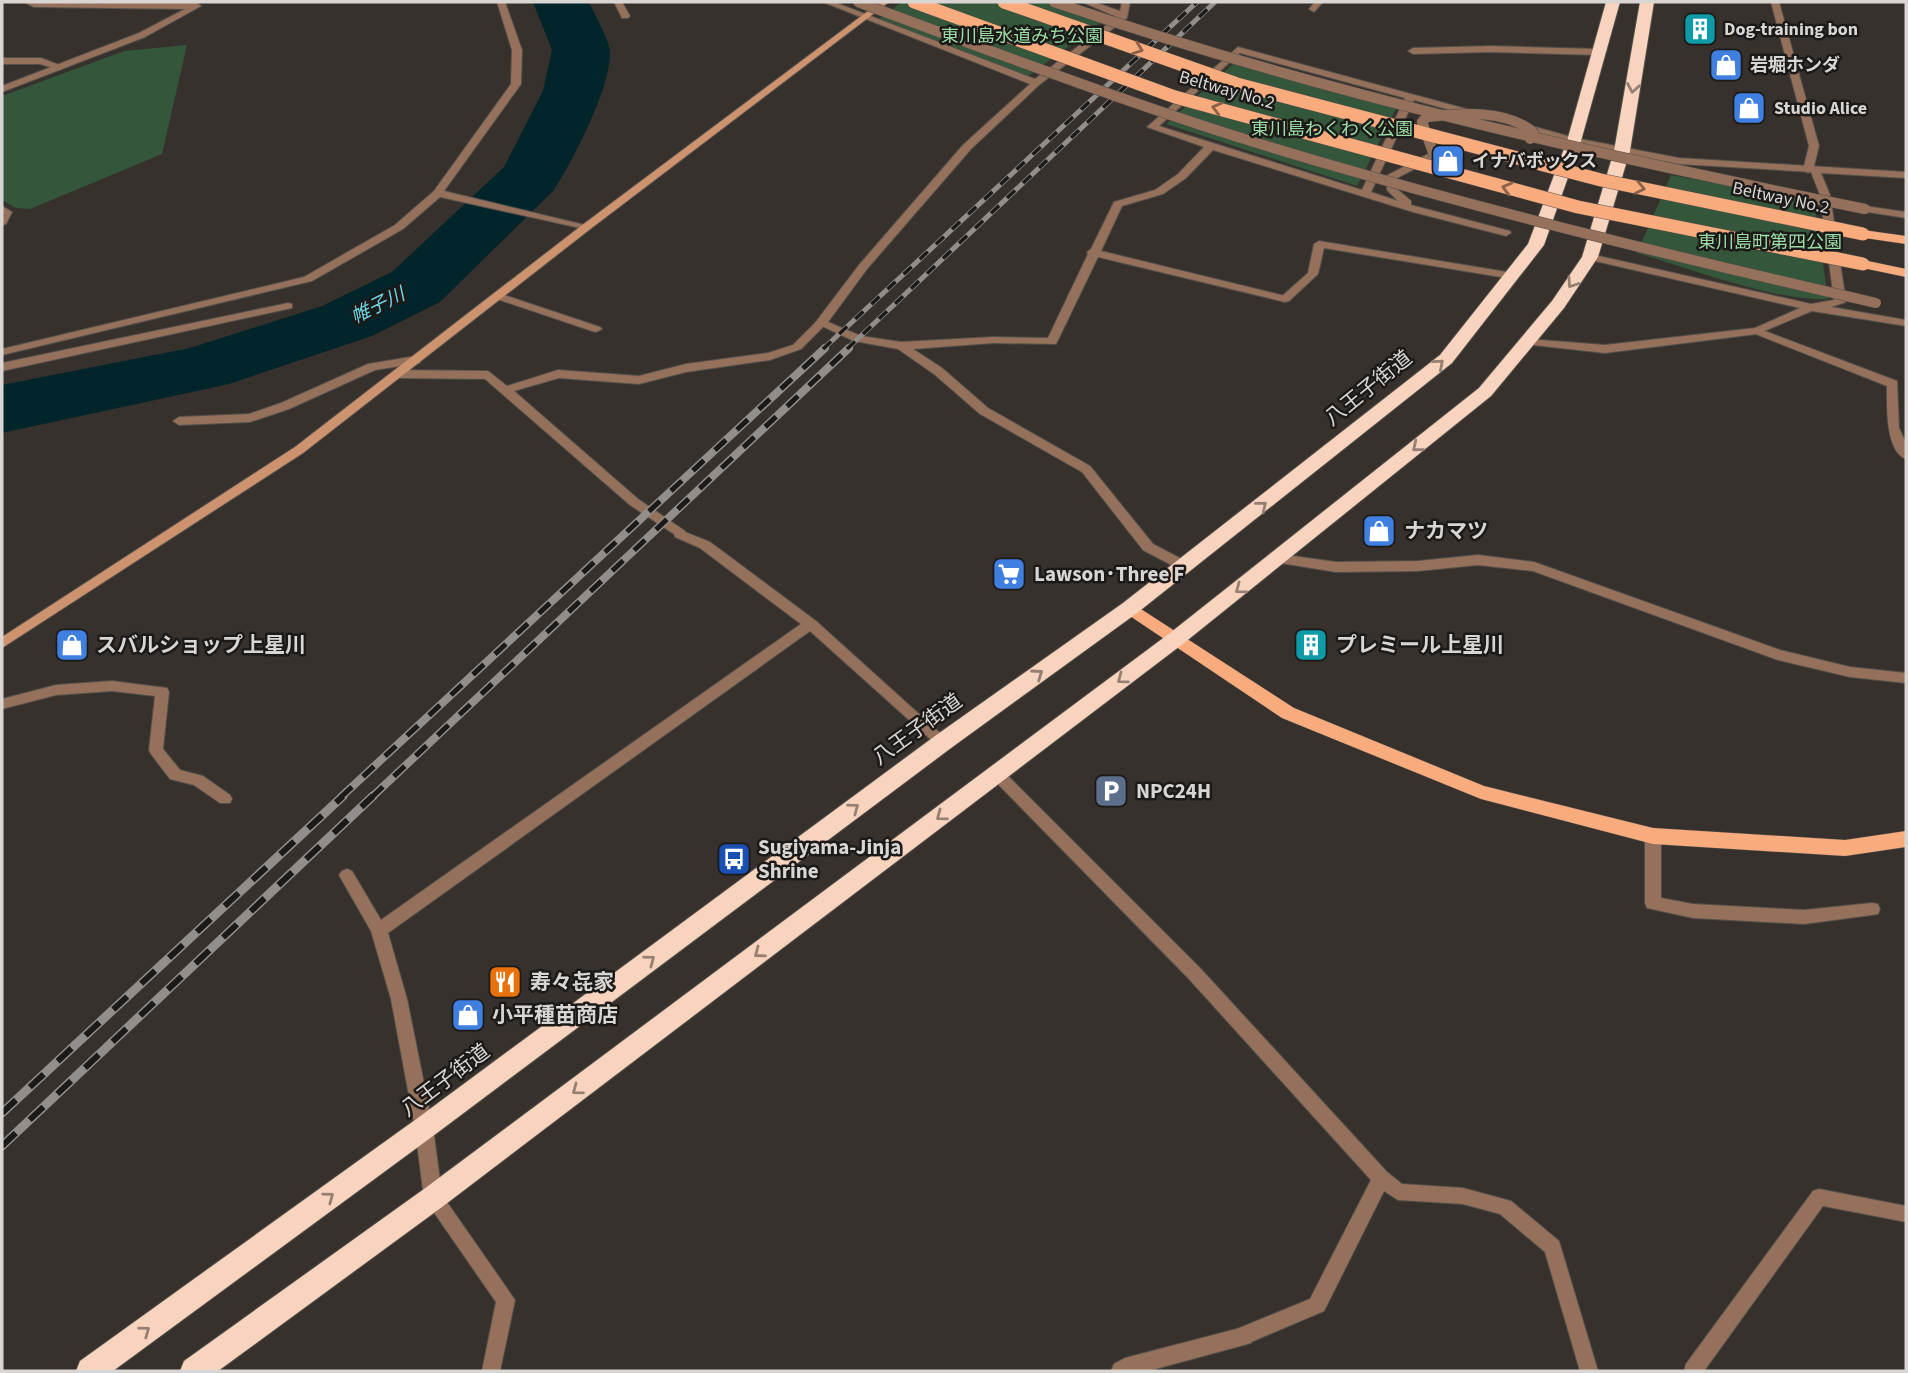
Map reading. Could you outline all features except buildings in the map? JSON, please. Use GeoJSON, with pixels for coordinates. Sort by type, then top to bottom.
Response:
{"type":"FeatureCollection","features":[{"type":"Feature","properties":{"kind":"highway","name":"八王子街道"},"geometry":{"type":"LineString","coordinates":[[90,1371],[424,1128],[943,742],[1186,567],[1446,359],[1536,245],[1574,141],[1612,2]]}},
{"type":"Feature","properties":{"kind":"highway"},"geometry":{"type":"LineString","coordinates":[[194,1371],[433,1198],[1177,638],[1485,392],[1558,304],[1590,257],[1622,151],[1647,2]]}},
{"type":"Feature","properties":{"kind":"main road","name":"Beltway No.2"},"geometry":{"type":"LineString","coordinates":[[914,2],[1202,104],[1578,207],[1906,273]]}},
{"type":"Feature","properties":{"kind":"main road","name":"Beltway No.2"},"geometry":{"type":"LineString","coordinates":[[1004,2],[1237,84],[1601,180],[1863,234],[1906,240]]}},
{"type":"Feature","properties":{"kind":"main road"},"geometry":{"type":"LineString","coordinates":[[1130,608],[1287,713],[1481,792],[1653,836],[1845,848],[1906,839]]}},
{"type":"Feature","properties":{"kind":"street"},"geometry":{"type":"LineString","coordinates":[[27,2],[199,4]]}},
{"type":"Feature","properties":{"kind":"street"},"geometry":{"type":"LineString","coordinates":[[2,352],[307,279],[399,227],[438,193],[516,84],[517,50],[509,18],[501,2]]}},
{"type":"Feature","properties":{"kind":"street"},"geometry":{"type":"LineString","coordinates":[[618,2],[625,16]]}},
{"type":"Feature","properties":{"kind":"street"},"geometry":{"type":"LineString","coordinates":[[827,2],[1035,83]]}},
{"type":"Feature","properties":{"kind":"street"},"geometry":{"type":"LineString","coordinates":[[858,2],[1136,104],[1316,160],[1626,245],[1876,303]]}},
{"type":"Feature","properties":{"kind":"street"},"geometry":{"type":"LineString","coordinates":[[2,643],[299,450],[585,228],[885,2]]}},
{"type":"Feature","properties":{"kind":"street"},"geometry":{"type":"LineString","coordinates":[[1055,2],[1195,48],[1354,94],[1530,139],[1631,162],[1906,215]]}},
{"type":"Feature","properties":{"kind":"street"},"geometry":{"type":"LineString","coordinates":[[1086,2],[1124,16]]}},
{"type":"Feature","properties":{"kind":"street"},"geometry":{"type":"LineString","coordinates":[[506,390],[558,374],[639,380],[686,368],[770,356],[797,347],[821,323],[863,267],[967,147],[1035,83],[1124,16],[1126,2]]}},
{"type":"Feature","properties":{"kind":"street"},"geometry":{"type":"LineString","coordinates":[[1528,342],[1605,349],[1757,331],[1811,307],[1840,302],[1825,195],[1811,170],[1814,146],[1775,2]]}},
{"type":"Feature","properties":{"kind":"street"},"geometry":{"type":"LineString","coordinates":[[2,89],[142,35],[199,4]]}},
{"type":"Feature","properties":{"kind":"street"},"geometry":{"type":"LineString","coordinates":[[1413,51],[1491,49],[1598,52]]}},
{"type":"Feature","properties":{"kind":"street"},"geometry":{"type":"LineString","coordinates":[[1507,233],[1417,210],[1152,127],[1238,50],[1410,98],[1622,151],[1679,161],[1906,175]]}},
{"type":"Feature","properties":{"kind":"street"},"geometry":{"type":"LineString","coordinates":[[2,61],[41,61],[60,66]]}},
{"type":"Feature","properties":{"kind":"street"},"geometry":{"type":"LineString","coordinates":[[1366,193],[1410,98]]}},
{"type":"Feature","properties":{"kind":"street"},"geometry":{"type":"LineString","coordinates":[[1505,212],[1495,224],[1485,226],[1416,208],[1400,200],[1392,190],[1390,178],[1433,155],[1422,122],[1427,117],[1476,113],[1523,124],[1533,132],[1530,139]]}},
{"type":"Feature","properties":{"kind":"street"},"geometry":{"type":"LineString","coordinates":[[821,323],[858,339],[901,346],[993,340],[1052,342],[1118,204],[1159,192],[1182,176],[1211,146]]}},
{"type":"Feature","properties":{"kind":"street"},"geometry":{"type":"LineString","coordinates":[[438,193],[585,228]]}},
{"type":"Feature","properties":{"kind":"street"},"geometry":{"type":"LineString","coordinates":[[2,209],[7,212],[2,222]]}},
{"type":"Feature","properties":{"kind":"street"},"geometry":{"type":"LineString","coordinates":[[1093,253],[1285,299],[1313,274],[1319,244],[1513,276]]}},
{"type":"Feature","properties":{"kind":"street"},"geometry":{"type":"LineString","coordinates":[[1590,257],[1811,307],[1906,323]]}},
{"type":"Feature","properties":{"kind":"street"},"geometry":{"type":"LineString","coordinates":[[498,296],[596,329]]}},
{"type":"Feature","properties":{"kind":"street"},"geometry":{"type":"LineString","coordinates":[[2,367],[288,306]]}},
{"type":"Feature","properties":{"kind":"street"},"geometry":{"type":"LineString","coordinates":[[1757,331],[1893,384],[1893,428],[1906,455]]}},
{"type":"Feature","properties":{"kind":"street"},"geometry":{"type":"LineString","coordinates":[[901,346],[939,372],[984,411],[1086,469],[1148,547],[1186,567]]}},
{"type":"Feature","properties":{"kind":"street"},"geometry":{"type":"LineString","coordinates":[[179,421],[250,418],[285,406],[372,367],[416,360]]}},
{"type":"Feature","properties":{"kind":"street"},"geometry":{"type":"LineString","coordinates":[[397,374],[488,375],[634,502],[680,534],[705,545],[811,624],[943,742]]}},
{"type":"Feature","properties":{"kind":"street"},"geometry":{"type":"LineString","coordinates":[[1279,559],[1336,567],[1418,566],[1478,560],[1534,567],[1778,655],[1850,672],[1906,678]]}},
{"type":"Feature","properties":{"kind":"street"},"geometry":{"type":"LineString","coordinates":[[379,930],[811,624]]}},
{"type":"Feature","properties":{"kind":"street"},"geometry":{"type":"LineString","coordinates":[[2,704],[67,689],[112,686],[162,692],[156,750],[175,775],[198,780],[225,799]]}},
{"type":"Feature","properties":{"kind":"street"},"geometry":{"type":"LineString","coordinates":[[997,774],[1195,974],[1381,1178],[1398,1192],[1463,1195],[1504,1207],[1553,1247],[1589,1371]]}},
{"type":"Feature","properties":{"kind":"street"},"geometry":{"type":"LineString","coordinates":[[1653,836],[1653,903],[1693,911],[1804,917],[1872,909]]}},
{"type":"Feature","properties":{"kind":"street"},"geometry":{"type":"LineString","coordinates":[[346,875],[379,930],[400,999],[424,1128],[433,1198],[506,1300],[491,1371]]}},
{"type":"Feature","properties":{"kind":"street"},"geometry":{"type":"LineString","coordinates":[[1121,1371],[1244,1336],[1317,1305],[1381,1178]]}},
{"type":"Feature","properties":{"kind":"street"},"geometry":{"type":"LineString","coordinates":[[1693,1371],[1819,1196],[1906,1214]]}},
{"type":"Feature","properties":{"kind":"green space","name":"東川島水道みち公園"},"geometry":{"type":"Polygon","coordinates":[[[902,2],[1066,2],[1109,17],[1028,76],[879,19],[902,2]]]}},
{"type":"Feature","properties":{"kind":"green space"},"geometry":{"type":"Polygon","coordinates":[[[187,45],[162,154],[30,209],[16,208],[2,200],[2,96],[124,51],[187,45]]]}},
{"type":"Feature","properties":{"kind":"green space","name":"東川島わくわく公園"},"geometry":{"type":"Polygon","coordinates":[[[1242,56],[1400,101],[1357,186],[1166,124],[1242,56]]]}},
{"type":"Feature","properties":{"kind":"green space","name":"東川島町第四公園"},"geometry":{"type":"Polygon","coordinates":[[[1671,175],[1795,198],[1815,207],[1828,299],[1758,290],[1637,253],[1671,175]]]}},
{"type":"Feature","properties":{"kind":"waterway","name":"帷子川"},"geometry":{"type":"LineString","coordinates":[[2,409],[203,368],[347,321],[416,287],[531,176],[573,91],[581,50],[561,2]]}},
{"type":"Feature","properties":{"kind":"railway"},"geometry":{"type":"LineString","coordinates":[[823,349],[1197,2]]}},
{"type":"Feature","properties":{"kind":"railway"},"geometry":{"type":"LineString","coordinates":[[847,349],[1215,2]]}},
{"type":"Feature","properties":{"kind":"railway"},"geometry":{"type":"LineString","coordinates":[[341,797],[825,348]]}},
{"type":"Feature","properties":{"kind":"railway"},"geometry":{"type":"LineString","coordinates":[[372,797],[849,348]]}},
{"type":"Feature","properties":{"kind":"railway"},"geometry":{"type":"LineString","coordinates":[[2,1113],[343,796]]}},
{"type":"Feature","properties":{"kind":"railway"},"geometry":{"type":"LineString","coordinates":[[2,1146],[373,796]]}},
{"type":"Feature","properties":{"kind":"place","name":"Dog-training bon"},"geometry":{"type":"Point","coordinates":[1700,29]}},
{"type":"Feature","properties":{"kind":"place","name":"岩堀ホンダ"},"geometry":{"type":"Point","coordinates":[1726,65]}},
{"type":"Feature","properties":{"kind":"place","name":"Studio Alice"},"geometry":{"type":"Point","coordinates":[1749,108]}},
{"type":"Feature","properties":{"kind":"place","name":"イナバボックス"},"geometry":{"type":"Point","coordinates":[1448,161]}},
{"type":"Feature","properties":{"kind":"place","name":"ナカマツ"},"geometry":{"type":"Point","coordinates":[1379,531]}},
{"type":"Feature","properties":{"kind":"place","name":"Lawson･Three F"},"geometry":{"type":"Point","coordinates":[1009,574]}},
{"type":"Feature","properties":{"kind":"place","name":"スバルショップ上星川"},"geometry":{"type":"Point","coordinates":[72,645]}},
{"type":"Feature","properties":{"kind":"place","name":"プレミール上星川"},"geometry":{"type":"Point","coordinates":[1311,645]}},
{"type":"Feature","properties":{"kind":"place","name":"NPC24H"},"geometry":{"type":"Point","coordinates":[1111,791]}},
{"type":"Feature","properties":{"kind":"place","name":"Sugiyama-Jinja Shrine"},"geometry":{"type":"Point","coordinates":[734,859]}},
{"type":"Feature","properties":{"kind":"place","name":"寿々㐂家"},"geometry":{"type":"Point","coordinates":[505,982]}},
{"type":"Feature","properties":{"kind":"place","name":"小平種苗商店"},"geometry":{"type":"Point","coordinates":[468,1015]}}]}
